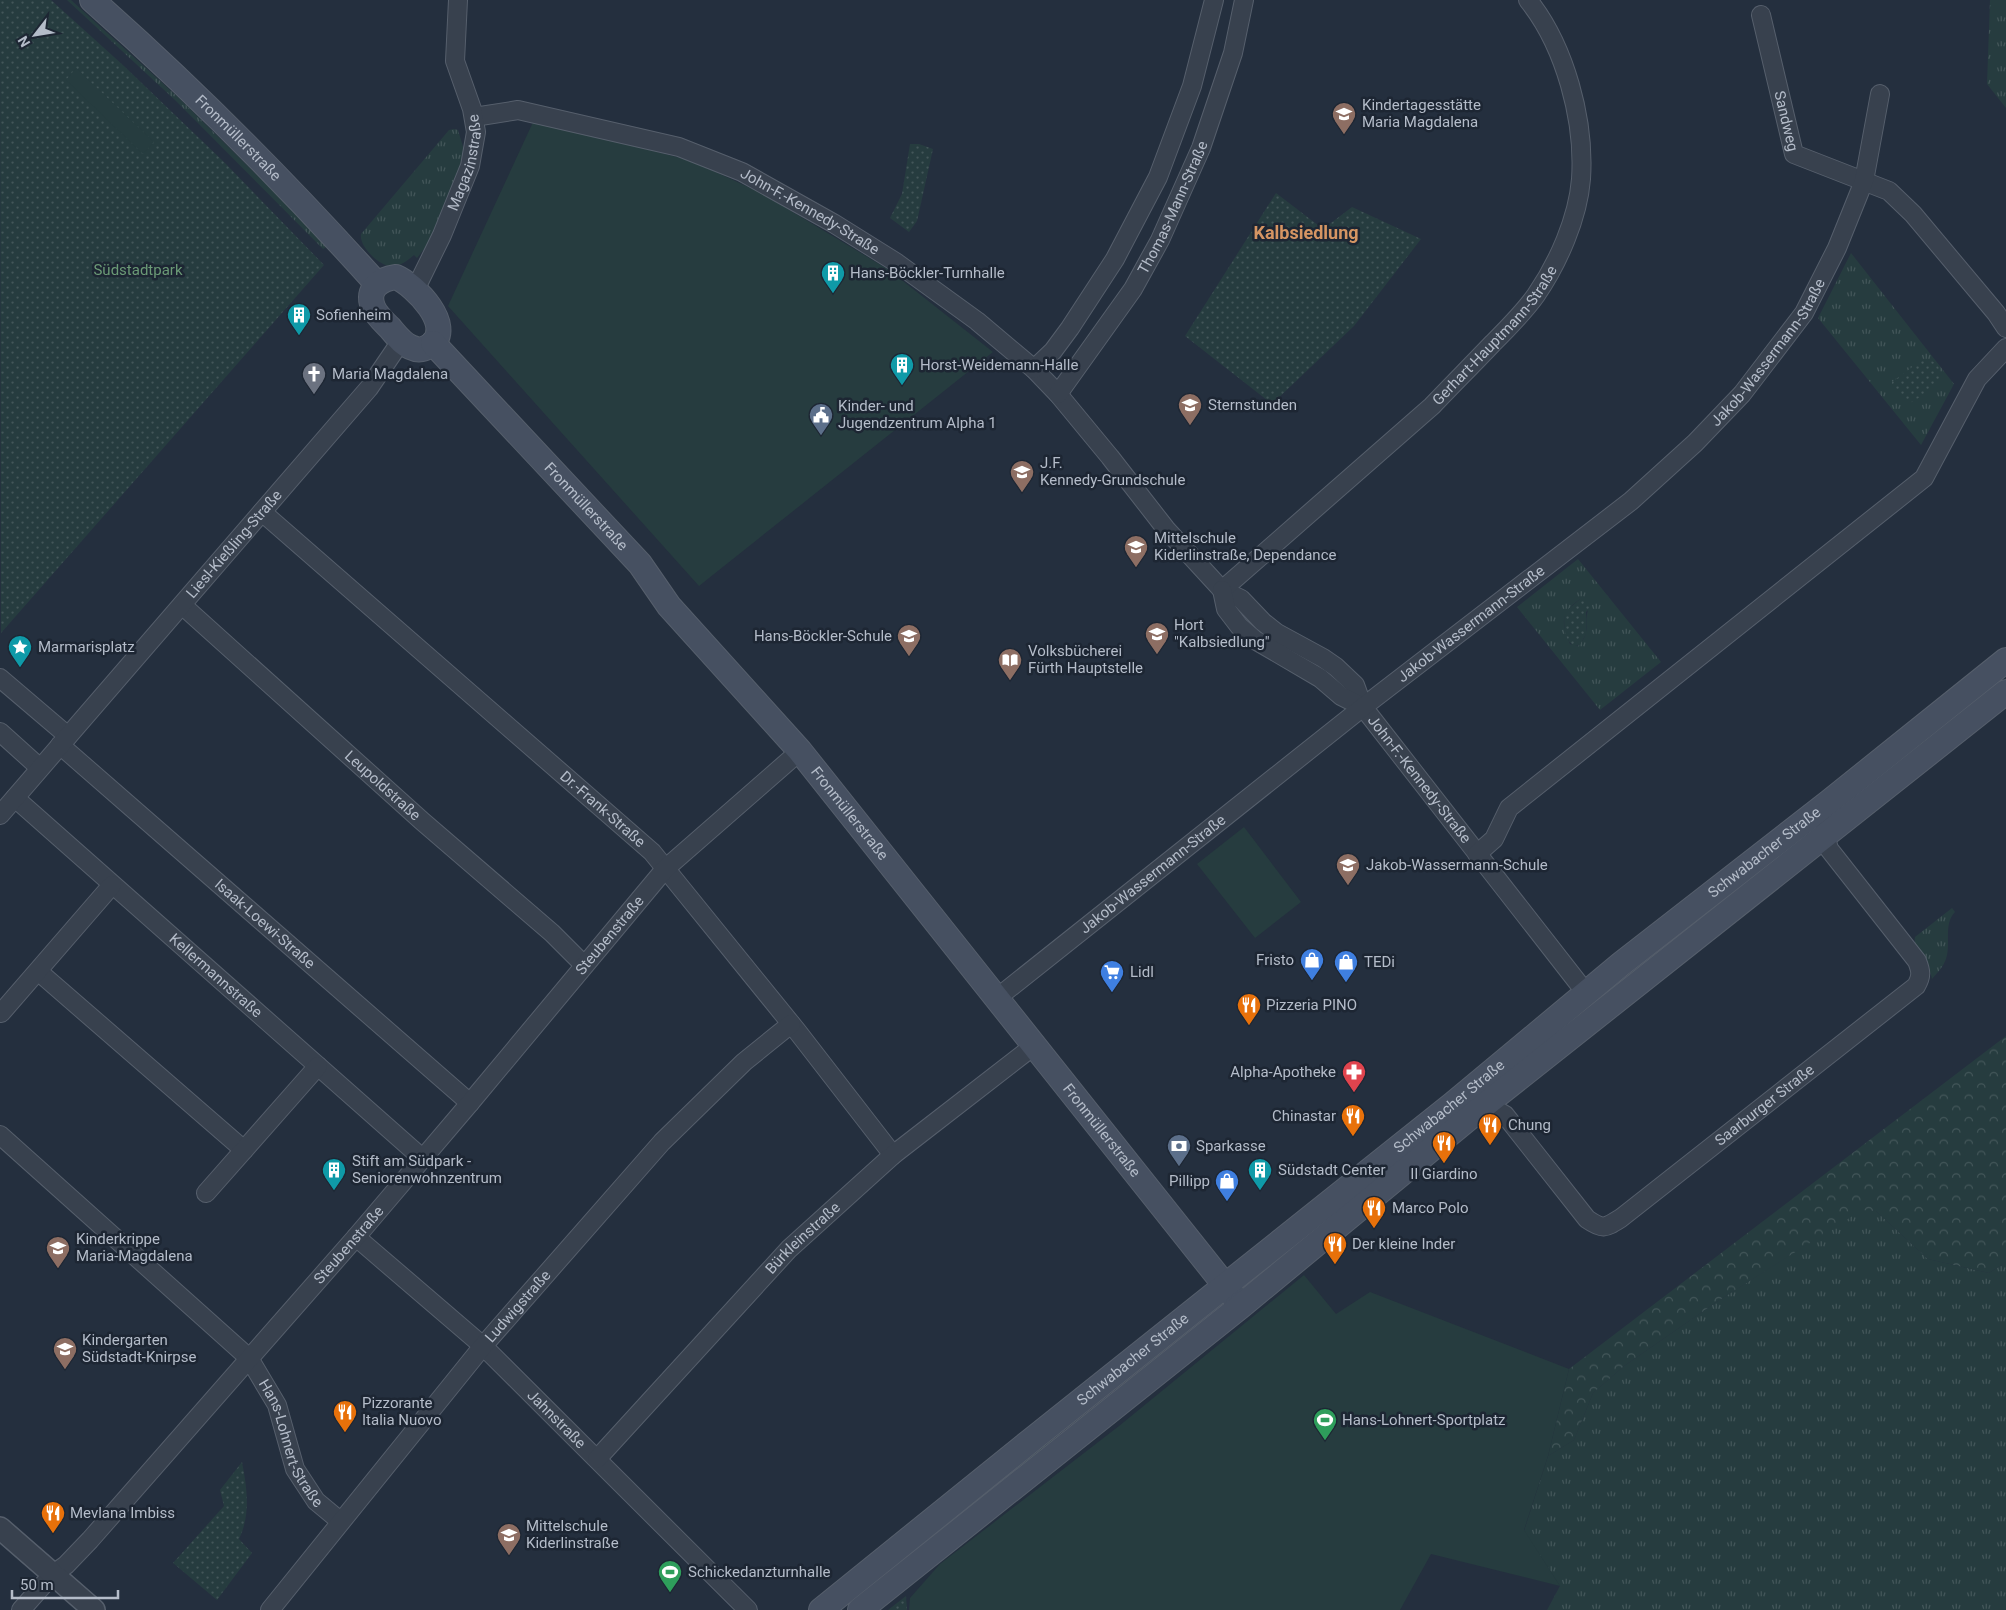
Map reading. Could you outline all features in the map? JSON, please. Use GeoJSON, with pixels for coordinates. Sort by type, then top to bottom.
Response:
{"type":"FeatureCollection","features":[{"type":"Feature","properties":{"kind":"main road","name":"Fronmüllerstraße"},"geometry":{"type":"LineString","coordinates":[[92,0],[245,143],[334,234],[378,284]]}},
{"type":"Feature","properties":{"kind":"main road"},"geometry":{"type":"LineString","coordinates":[[396,277],[415,290],[439,323],[437,337],[433,343],[419,350],[413,349],[401,341],[373,307],[371,294],[382,280],[396,277]]}},
{"type":"Feature","properties":{"kind":"main road","name":"Fronmüllerstraße"},"geometry":{"type":"LineString","coordinates":[[433,343],[640,564],[669,606],[800,751],[1241,1306]]}},
{"type":"Feature","properties":{"kind":"main road","name":"Schwabacher Straße"},"geometry":{"type":"LineString","coordinates":[[821,1610],[1453,1104],[1621,964],[1829,802],[2006,660]]}},
{"type":"Feature","properties":{"kind":"main road","name":"Schwabacher Straße"},"geometry":{"type":"LineString","coordinates":[[860,1610],[1241,1306],[1486,1104],[2006,692]]}},
{"type":"Feature","properties":{"kind":"street","name":"Magazinstraße"},"geometry":{"type":"LineString","coordinates":[[415,290],[442,235],[470,166],[476,132],[474,117],[455,61],[458,0]]}},
{"type":"Feature","properties":{"kind":"street","name":"Thomas-Mann-Straße"},"geometry":{"type":"LineString","coordinates":[[1034,369],[1053,351],[1070,328],[1115,258],[1158,177],[1192,86],[1214,0]]}},
{"type":"Feature","properties":{"kind":"street","name":"Thomas-Mann-Straße"},"geometry":{"type":"LineString","coordinates":[[1058,394],[1133,289],[1160,240],[1201,148],[1233,53],[1244,0]]}},
{"type":"Feature","properties":{"kind":"street","name":"Gerhart-Hauptmann-Straße"},"geometry":{"type":"LineString","coordinates":[[1222,590],[1432,406],[1464,374],[1536,295],[1566,240],[1581,180],[1580,145],[1576,111],[1565,67],[1538,13],[1528,0]]}},
{"type":"Feature","properties":{"kind":"street","name":"Sandweg"},"geometry":{"type":"LineString","coordinates":[[1761,15],[1794,154],[1864,181]]}},
{"type":"Feature","properties":{"kind":"street","name":"Jakob-Wassermann-Straße"},"geometry":{"type":"LineString","coordinates":[[997,998],[1363,707],[1631,501],[1718,419],[1742,394],[1804,313],[1837,248],[1864,181],[1880,94]]}},
{"type":"Feature","properties":{"kind":"street","name":"John-F.-Kennedy-Straße"},"geometry":{"type":"LineString","coordinates":[[474,117],[518,110],[679,147],[742,172],[833,223],[897,263],[977,321],[1034,369],[1058,394],[1166,528],[1222,590],[1226,609],[1239,626],[1255,640],[1320,678],[1341,696],[1363,707],[1586,993]]}},
{"type":"Feature","properties":{"kind":"street"},"geometry":{"type":"LineString","coordinates":[[1864,181],[1889,191],[1913,214],[1996,313],[2006,328]]}},
{"type":"Feature","properties":{"kind":"street","name":"Liesl-Kießling-Straße"},"geometry":{"type":"LineString","coordinates":[[0,815],[369,388],[401,341]]}},
{"type":"Feature","properties":{"kind":"street"},"geometry":{"type":"LineString","coordinates":[[1477,854],[1494,839],[1509,808],[1924,478],[1977,378],[2006,348]]}},
{"type":"Feature","properties":{"kind":"street","name":"Dr.-Frank-Straße"},"geometry":{"type":"LineString","coordinates":[[262,512],[652,852],[791,1024],[893,1155]]}},
{"type":"Feature","properties":{"kind":"street","name":"Leupoldstraße"},"geometry":{"type":"LineString","coordinates":[[182,605],[428,826],[552,933],[584,965]]}},
{"type":"Feature","properties":{"kind":"street"},"geometry":{"type":"LineString","coordinates":[[0,678],[64,740]]}},
{"type":"Feature","properties":{"kind":"street"},"geometry":{"type":"LineString","coordinates":[[0,732],[40,768]]}},
{"type":"Feature","properties":{"kind":"street","name":"Isaak-Loewi-Straße"},"geometry":{"type":"LineString","coordinates":[[64,740],[470,1103]]}},
{"type":"Feature","properties":{"kind":"street","name":"Steubenstraße"},"geometry":{"type":"LineString","coordinates":[[21,1610],[52,1575],[66,1565],[90,1540],[356,1237],[665,869],[800,751]]}},
{"type":"Feature","properties":{"kind":"street","name":"Kellermannstraße"},"geometry":{"type":"LineString","coordinates":[[15,798],[422,1158]]}},
{"type":"Feature","properties":{"kind":"street"},"geometry":{"type":"LineString","coordinates":[[1825,834],[1829,802]]}},
{"type":"Feature","properties":{"kind":"street","name":"Saarburger Straße"},"geometry":{"type":"LineString","coordinates":[[1486,1104],[1505,1115],[1587,1219],[1598,1226],[1604,1227],[1621,1218],[1916,986],[1920,979],[1921,970],[1917,961],[1829,849],[1825,834]]}},
{"type":"Feature","properties":{"kind":"street"},"geometry":{"type":"LineString","coordinates":[[1,1014],[112,885]]}},
{"type":"Feature","properties":{"kind":"street"},"geometry":{"type":"LineString","coordinates":[[38,972],[244,1150]]}},
{"type":"Feature","properties":{"kind":"street","name":"Ludwigstraße"},"geometry":{"type":"LineString","coordinates":[[270,1610],[483,1346],[662,1142],[744,1062],[791,1024]]}},
{"type":"Feature","properties":{"kind":"street","name":"Bürkleinstraße"},"geometry":{"type":"LineString","coordinates":[[597,1459],[789,1249],[893,1155],[1035,1045]]}},
{"type":"Feature","properties":{"kind":"street"},"geometry":{"type":"LineString","coordinates":[[206,1193],[318,1066]]}},
{"type":"Feature","properties":{"kind":"street"},"geometry":{"type":"LineString","coordinates":[[1453,1104],[1486,1104]]}},
{"type":"Feature","properties":{"kind":"street","name":"Hans-Lohnert-Straße"},"geometry":{"type":"LineString","coordinates":[[0,1135],[249,1358],[276,1405],[295,1469],[316,1501],[340,1521]]}},
{"type":"Feature","properties":{"kind":"street","name":"Jahnstraße"},"geometry":{"type":"LineString","coordinates":[[356,1237],[483,1346],[748,1610]]}},
{"type":"Feature","properties":{"kind":"street"},"geometry":{"type":"LineString","coordinates":[[0,1528],[94,1610]]}},
{"type":"Feature","properties":{"kind":"green space","name":"Südstadtpark"},"geometry":{"type":"Polygon","coordinates":[[[0,0],[51,0],[124,66],[224,162],[324,265],[1,633],[0,0]]]}},
{"type":"Feature","properties":{"kind":"green space"},"geometry":{"type":"Polygon","coordinates":[[[67,0],[71,0],[179,98],[282,200],[287,199],[328,246],[323,249],[176,101],[67,0]]]}},
{"type":"Feature","properties":{"kind":"green space"},"geometry":{"type":"Polygon","coordinates":[[[1990,0],[2006,0],[2006,108],[1987,84],[1990,0]]]}},
{"type":"Feature","properties":{"kind":"green space"},"geometry":{"type":"Polygon","coordinates":[[[76,68],[154,142],[143,154],[66,80],[76,68]]]}},
{"type":"Feature","properties":{"kind":"green space"},"geometry":{"type":"Polygon","coordinates":[[[534,120],[692,161],[761,193],[889,270],[993,352],[699,586],[448,306],[534,120]]]}},
{"type":"Feature","properties":{"kind":"green space"},"geometry":{"type":"Polygon","coordinates":[[[449,130],[458,130],[464,150],[456,179],[432,239],[417,258],[414,255],[405,262],[395,266],[384,264],[374,258],[366,249],[361,239],[361,234],[449,130]]]}},
{"type":"Feature","properties":{"kind":"green space"},"geometry":{"type":"Polygon","coordinates":[[[910,144],[919,144],[933,149],[917,221],[909,232],[890,218],[902,194],[910,144]]]}},
{"type":"Feature","properties":{"kind":"green space"},"geometry":{"type":"Polygon","coordinates":[[[1276,193],[1323,229],[1352,207],[1421,239],[1354,326],[1272,404],[1185,336],[1276,193]]]}},
{"type":"Feature","properties":{"kind":"green space"},"geometry":{"type":"Polygon","coordinates":[[[1851,253],[1954,384],[1921,445],[1818,318],[1851,253]]]}},
{"type":"Feature","properties":{"kind":"green space"},"geometry":{"type":"Polygon","coordinates":[[[1928,359],[1937,366],[1941,377],[1929,392],[1908,404],[1892,382],[1919,362],[1928,359]]]}},
{"type":"Feature","properties":{"kind":"green space"},"geometry":{"type":"Polygon","coordinates":[[[1578,559],[1661,662],[1600,710],[1517,607],[1578,559]],[[1580,599],[1573,604],[1566,614],[1564,624],[1570,644],[1578,646],[1585,637],[1588,610],[1580,599]]]}},
{"type":"Feature","properties":{"kind":"green space"},"geometry":{"type":"Polygon","coordinates":[[[1584,598],[1590,603],[1591,607],[1586,612],[1586,634],[1580,645],[1574,646],[1566,636],[1564,626],[1565,612],[1580,599],[1584,598]]]}},
{"type":"Feature","properties":{"kind":"green space"},"geometry":{"type":"Polygon","coordinates":[[[1244,827],[1301,902],[1255,938],[1197,864],[1244,827]]]}},
{"type":"Feature","properties":{"kind":"green space"},"geometry":{"type":"Polygon","coordinates":[[[1952,908],[1955,912],[1948,927],[1946,959],[1932,979],[1931,973],[1916,947],[1915,937],[1952,908]]]}},
{"type":"Feature","properties":{"kind":"green space"},"geometry":{"type":"Polygon","coordinates":[[[2006,1036],[2006,1262],[1989,1273],[1928,1259],[1876,1211],[1862,1210],[1718,1301],[1624,1366],[1593,1393],[1574,1440],[1548,1456],[1569,1369],[2006,1036]]]}},
{"type":"Feature","properties":{"kind":"green space"},"geometry":{"type":"Polygon","coordinates":[[[1862,1209],[1876,1211],[1928,1259],[1989,1273],[2006,1262],[2006,1610],[1547,1610],[1560,1586],[1524,1531],[1548,1456],[1574,1440],[1593,1393],[1624,1366],[1718,1301],[1862,1209]]]}},
{"type":"Feature","properties":{"kind":"green space","name":"Hans-Lohnert-Sportplatz"},"geometry":{"type":"Polygon","coordinates":[[[1304,1275],[1336,1314],[1370,1292],[1569,1369],[1548,1456],[1524,1530],[1560,1586],[1431,1554],[1400,1610],[909,1610],[910,1598],[940,1564],[1119,1426],[1304,1275]]]}},
{"type":"Feature","properties":{"kind":"green space"},"geometry":{"type":"Polygon","coordinates":[[[1070,1424],[1026,1465],[946,1530],[944,1527],[998,1477],[1070,1424]]]}},
{"type":"Feature","properties":{"kind":"green space"},"geometry":{"type":"Polygon","coordinates":[[[242,1462],[247,1511],[239,1539],[252,1553],[217,1600],[173,1563],[224,1506],[220,1490],[242,1462]]]}},
{"type":"Feature","properties":{"kind":"green space"},"geometry":{"type":"Polygon","coordinates":[[[906,1596],[907,1610],[888,1610],[906,1596]]]}},
{"type":"Feature","properties":{"kind":"place","name":"Kindertagesstätte Maria Magdalena"},"geometry":{"type":"Point","coordinates":[1344,135]}},
{"type":"Feature","properties":{"kind":"place","name":"Hans-Böckler-Turnhalle"},"geometry":{"type":"Point","coordinates":[833,294]}},
{"type":"Feature","properties":{"kind":"place","name":"Sofienheim"},"geometry":{"type":"Point","coordinates":[299,336]}},
{"type":"Feature","properties":{"kind":"place","name":"Horst-Weidemann-Halle"},"geometry":{"type":"Point","coordinates":[902,386]}},
{"type":"Feature","properties":{"kind":"place","name":"Maria Magdalena"},"geometry":{"type":"Point","coordinates":[314,395]}},
{"type":"Feature","properties":{"kind":"place","name":"Sternstunden"},"geometry":{"type":"Point","coordinates":[1190,426]}},
{"type":"Feature","properties":{"kind":"place","name":"Kinder- und Jugendzentrum Alpha 1"},"geometry":{"type":"Point","coordinates":[821,436]}},
{"type":"Feature","properties":{"kind":"place","name":"J.F. Kennedy-Grundschule"},"geometry":{"type":"Point","coordinates":[1022,493]}},
{"type":"Feature","properties":{"kind":"place","name":"Mittelschule Kiderlinstraße, Dependance"},"geometry":{"type":"Point","coordinates":[1136,568]}},
{"type":"Feature","properties":{"kind":"place","name":"Hort \"Kalbsiedlung\""},"geometry":{"type":"Point","coordinates":[1157,655]}},
{"type":"Feature","properties":{"kind":"place","name":"Hans-Böckler-Schule"},"geometry":{"type":"Point","coordinates":[909,657]}},
{"type":"Feature","properties":{"kind":"place","name":"Marmarisplatz"},"geometry":{"type":"Point","coordinates":[20,668]}},
{"type":"Feature","properties":{"kind":"place","name":"Volksbücherei Fürth Hauptstelle"},"geometry":{"type":"Point","coordinates":[1010,681]}},
{"type":"Feature","properties":{"kind":"place","name":"Jakob-Wassermann-Schule"},"geometry":{"type":"Point","coordinates":[1348,886]}},
{"type":"Feature","properties":{"kind":"place","name":"Fristo"},"geometry":{"type":"Point","coordinates":[1312,981]}},
{"type":"Feature","properties":{"kind":"place","name":"TEDi"},"geometry":{"type":"Point","coordinates":[1346,983]}},
{"type":"Feature","properties":{"kind":"place","name":"Lidl"},"geometry":{"type":"Point","coordinates":[1112,993]}},
{"type":"Feature","properties":{"kind":"place","name":"Pizzeria PINO"},"geometry":{"type":"Point","coordinates":[1249,1026]}},
{"type":"Feature","properties":{"kind":"place","name":"Alpha-Apotheke"},"geometry":{"type":"Point","coordinates":[1354,1093]}},
{"type":"Feature","properties":{"kind":"place","name":"Chinastar"},"geometry":{"type":"Point","coordinates":[1353,1137]}},
{"type":"Feature","properties":{"kind":"place","name":"Chung"},"geometry":{"type":"Point","coordinates":[1490,1146]}},
{"type":"Feature","properties":{"kind":"place","name":"Il Giardino"},"geometry":{"type":"Point","coordinates":[1444,1164]}},
{"type":"Feature","properties":{"kind":"place","name":"Sparkasse"},"geometry":{"type":"Point","coordinates":[1179,1167]}},
{"type":"Feature","properties":{"kind":"place","name":"Stift am Südpark - Seniorenwohnzentrum"},"geometry":{"type":"Point","coordinates":[334,1191]}},
{"type":"Feature","properties":{"kind":"place","name":"Südstadt Center"},"geometry":{"type":"Point","coordinates":[1260,1191]}},
{"type":"Feature","properties":{"kind":"place","name":"Pillipp"},"geometry":{"type":"Point","coordinates":[1227,1202]}},
{"type":"Feature","properties":{"kind":"place","name":"Marco Polo"},"geometry":{"type":"Point","coordinates":[1374,1229]}},
{"type":"Feature","properties":{"kind":"place","name":"Der kleine Inder"},"geometry":{"type":"Point","coordinates":[1335,1265]}},
{"type":"Feature","properties":{"kind":"place","name":"Kinderkrippe Maria-Magdalena"},"geometry":{"type":"Point","coordinates":[58,1269]}},
{"type":"Feature","properties":{"kind":"place","name":"Kindergarten Südstadt-Knirpse"},"geometry":{"type":"Point","coordinates":[65,1370]}},
{"type":"Feature","properties":{"kind":"place","name":"Pizzorante Italia Nuovo"},"geometry":{"type":"Point","coordinates":[345,1433]}},
{"type":"Feature","properties":{"kind":"place","name":"Hans-Lohnert-Sportplatz"},"geometry":{"type":"Point","coordinates":[1325,1441]}},
{"type":"Feature","properties":{"kind":"place","name":"Mevlana Imbiss"},"geometry":{"type":"Point","coordinates":[53,1534]}},
{"type":"Feature","properties":{"kind":"place","name":"Mittelschule Kiderlinstraße"},"geometry":{"type":"Point","coordinates":[509,1556]}},
{"type":"Feature","properties":{"kind":"place","name":"Schickedanzturnhalle"},"geometry":{"type":"Point","coordinates":[670,1593]}},
{"type":"Feature","properties":{"kind":"district","name":"Kalbsiedlung"},"geometry":{"type":"Point","coordinates":[1306,232]}}]}
